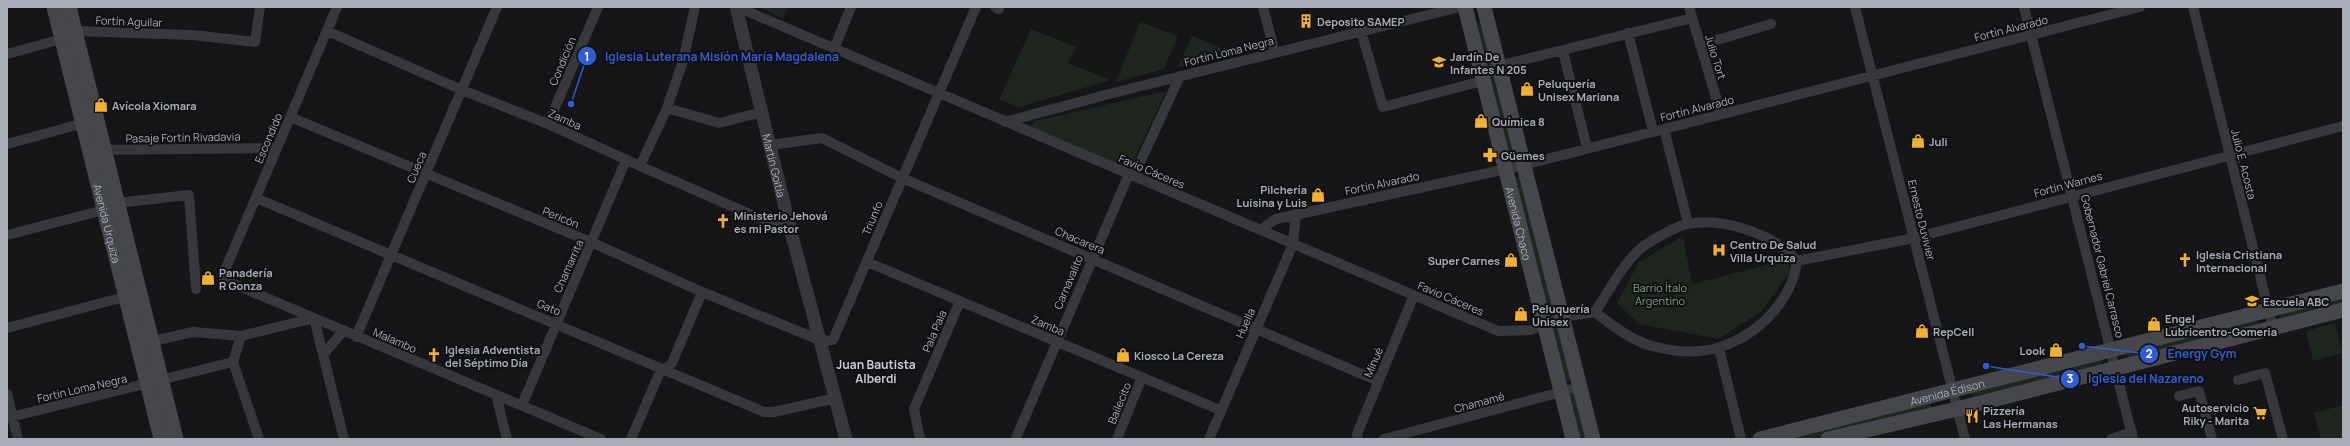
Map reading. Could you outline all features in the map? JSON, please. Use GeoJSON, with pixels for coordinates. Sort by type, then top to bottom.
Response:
{"type":"FeatureCollection","features":[{"type":"Feature","properties":{"kind":"main road","name":"Avenida Urquiza"},"geometry":{"type":"LineString","coordinates":[[54,7],[62,39],[89,121],[111,206],[133,295],[148,385],[161,439]]}},
{"type":"Feature","properties":{"kind":"main road","name":"Avenida Urquiza"},"geometry":{"type":"LineString","coordinates":[[69,7],[75,31],[89,121]]}},
{"type":"Feature","properties":{"kind":"main road","name":"Avenida Chaco"},"geometry":{"type":"LineString","coordinates":[[1465,7],[1482,81],[1506,169],[1573,439]]}},
{"type":"Feature","properties":{"kind":"main road","name":"Avenida Chaco"},"geometry":{"type":"LineString","coordinates":[[1484,7],[1522,165],[1593,439]]}},
{"type":"Feature","properties":{"kind":"main road","name":"Avenida Édison"},"geometry":{"type":"LineString","coordinates":[[1765,438],[1952,389],[2343,291]]}},
{"type":"Feature","properties":{"kind":"main road","name":"Avenida Urquiza"},"geometry":{"type":"LineString","coordinates":[[133,295],[153,341],[176,439]]}},
{"type":"Feature","properties":{"kind":"main road","name":"Avenida Édison"},"geometry":{"type":"LineString","coordinates":[[1828,439],[1957,409],[2343,310]]}},
{"type":"Feature","properties":{"kind":"street","name":"Fortín Aguilar"},"geometry":{"type":"LineString","coordinates":[[75,31],[192,35],[255,42],[260,7]]}},
{"type":"Feature","properties":{"kind":"street","name":"Escondido"},"geometry":{"type":"LineString","coordinates":[[224,280],[225,270],[337,7]]}},
{"type":"Feature","properties":{"kind":"street","name":"Cueca"},"geometry":{"type":"LineString","coordinates":[[356,337],[497,7]]}},
{"type":"Feature","properties":{"kind":"street","name":"Condición"},"geometry":{"type":"LineString","coordinates":[[548,124],[598,7]]}},
{"type":"Feature","properties":{"kind":"street"},"geometry":{"type":"LineString","coordinates":[[640,166],[667,108],[683,61],[695,7]]}},
{"type":"Feature","properties":{"kind":"street","name":"Favio Cáceres"},"geometry":{"type":"LineString","coordinates":[[736,7],[834,50],[1498,331],[1531,330],[1562,316]]}},
{"type":"Feature","properties":{"kind":"street","name":"Martín Goitía"},"geometry":{"type":"LineString","coordinates":[[736,7],[791,232],[822,341],[846,439]]}},
{"type":"Feature","properties":{"kind":"street"},"geometry":{"type":"LineString","coordinates":[[834,50],[851,7]]}},
{"type":"Feature","properties":{"kind":"street","name":"Triunfo"},"geometry":{"type":"LineString","coordinates":[[822,341],[833,340],[976,7]]}},
{"type":"Feature","properties":{"kind":"street"},"geometry":{"type":"LineString","coordinates":[[1263,7],[1275,53]]}},
{"type":"Feature","properties":{"kind":"street","name":"Fortín Loma Negra"},"geometry":{"type":"LineString","coordinates":[[1005,122],[1180,76],[1460,7]]}},
{"type":"Feature","properties":{"kind":"street","name":"Julio Tort"},"geometry":{"type":"LineString","coordinates":[[1689,7],[1721,114]]}},
{"type":"Feature","properties":{"kind":"street","name":"Ernesto Duvivier"},"geometry":{"type":"LineString","coordinates":[[1855,7],[1965,439]]}},
{"type":"Feature","properties":{"kind":"street","name":"Gobernador Gabriel Carrasco"},"geometry":{"type":"LineString","coordinates":[[2024,7],[2132,435]]}},
{"type":"Feature","properties":{"kind":"street","name":"Fortín Alvarado"},"geometry":{"type":"LineString","coordinates":[[1260,230],[1276,219],[1506,169],[2032,36],[2140,7]]}},
{"type":"Feature","properties":{"kind":"street","name":"Julio E. Acosta"},"geometry":{"type":"LineString","coordinates":[[2193,7],[2229,155],[2269,309],[2272,328]]}},
{"type":"Feature","properties":{"kind":"street"},"geometry":{"type":"LineString","coordinates":[[1498,66],[1692,18]]}},
{"type":"Feature","properties":{"kind":"street"},"geometry":{"type":"LineString","coordinates":[[1700,45],[1771,24]]}},
{"type":"Feature","properties":{"kind":"street"},"geometry":{"type":"LineString","coordinates":[[7,54],[62,39],[75,31]]}},
{"type":"Feature","properties":{"kind":"street","name":"Zamba"},"geometry":{"type":"LineString","coordinates":[[327,31],[462,90],[548,124],[626,160],[791,232]]}},
{"type":"Feature","properties":{"kind":"street"},"geometry":{"type":"LineString","coordinates":[[1361,31],[1383,107],[1482,81]]}},
{"type":"Feature","properties":{"kind":"street"},"geometry":{"type":"LineString","coordinates":[[1628,33],[1653,132]]}},
{"type":"Feature","properties":{"kind":"street"},"geometry":{"type":"LineString","coordinates":[[1563,51],[1588,148]]}},
{"type":"Feature","properties":{"kind":"street","name":"Carnavalito"},"geometry":{"type":"LineString","coordinates":[[1015,439],[1129,174],[1137,169],[1180,76]]}},
{"type":"Feature","properties":{"kind":"street"},"geometry":{"type":"LineString","coordinates":[[667,108],[719,123],[762,112]]}},
{"type":"Feature","properties":{"kind":"street","name":"Pericón"},"geometry":{"type":"LineString","coordinates":[[290,117],[592,242],[702,292],[822,341]]}},
{"type":"Feature","properties":{"kind":"street"},"geometry":{"type":"LineString","coordinates":[[7,144],[89,121]]}},
{"type":"Feature","properties":{"kind":"street","name":"Fortín Warnes"},"geometry":{"type":"LineString","coordinates":[[1797,261],[1914,238],[2072,195],[2343,126]]}},
{"type":"Feature","properties":{"kind":"street"},"geometry":{"type":"LineString","coordinates":[[1664,129],[1688,223]]}},
{"type":"Feature","properties":{"kind":"street","name":"Chacarera"},"geometry":{"type":"LineString","coordinates":[[770,144],[822,138],[902,178],[1378,381]]}},
{"type":"Feature","properties":{"kind":"street","name":"Pasaje Fortín Rivadavia"},"geometry":{"type":"LineString","coordinates":[[97,151],[277,148]]}},
{"type":"Feature","properties":{"kind":"street","name":"Chamarrita"},"geometry":{"type":"LineString","coordinates":[[522,405],[626,160]]}},
{"type":"Feature","properties":{"kind":"street"},"geometry":{"type":"LineString","coordinates":[[7,235],[111,206],[189,195],[196,289]]}},
{"type":"Feature","properties":{"kind":"street","name":"Gato"},"geometry":{"type":"LineString","coordinates":[[256,198],[556,323],[764,412],[774,412],[836,398]]}},
{"type":"Feature","properties":{"kind":"street","name":"Huella"},"geometry":{"type":"LineString","coordinates":[[1209,439],[1220,410],[1293,244],[1296,214]]}},
{"type":"Feature","properties":{"kind":"street"},"geometry":{"type":"LineString","coordinates":[[1562,316],[1595,312],[1613,327],[1654,347],[1691,352],[1719,348],[1733,342],[1763,323],[1787,295],[1795,276],[1797,261],[1788,250],[1744,229],[1724,224],[1688,223],[1641,248],[1629,261],[1595,312]]}},
{"type":"Feature","properties":{"kind":"street","name":"Zamba"},"geometry":{"type":"LineString","coordinates":[[867,262],[1220,410]]}},
{"type":"Feature","properties":{"kind":"street","name":"Malambo"},"geometry":{"type":"LineString","coordinates":[[224,280],[356,337],[601,439]]}},
{"type":"Feature","properties":{"kind":"street"},"geometry":{"type":"LineString","coordinates":[[631,439],[659,374],[672,363],[702,292]]}},
{"type":"Feature","properties":{"kind":"street"},"geometry":{"type":"LineString","coordinates":[[7,328],[133,295]]}},
{"type":"Feature","properties":{"kind":"street","name":"Minué"},"geometry":{"type":"LineString","coordinates":[[1358,439],[1357,434],[1414,295]]}},
{"type":"Feature","properties":{"kind":"street","name":"Pala Pala"},"geometry":{"type":"LineString","coordinates":[[920,439],[914,408],[960,301]]}},
{"type":"Feature","properties":{"kind":"street"},"geometry":{"type":"LineString","coordinates":[[153,341],[193,332],[241,336],[314,318],[344,439]]}},
{"type":"Feature","properties":{"kind":"street"},"geometry":{"type":"LineString","coordinates":[[323,355],[343,331]]}},
{"type":"Feature","properties":{"kind":"street"},"geometry":{"type":"LineString","coordinates":[[241,336],[232,362],[259,439]]}},
{"type":"Feature","properties":{"kind":"street"},"geometry":{"type":"LineString","coordinates":[[1719,348],[1741,439]]}},
{"type":"Feature","properties":{"kind":"street","name":"Fortín Loma Negra"},"geometry":{"type":"LineString","coordinates":[[10,418],[148,385],[162,378],[192,374],[232,362]]}},
{"type":"Feature","properties":{"kind":"street"},"geometry":{"type":"LineString","coordinates":[[2238,380],[2265,373],[2283,439]]}},
{"type":"Feature","properties":{"kind":"street","name":"Bailecito"},"geometry":{"type":"LineString","coordinates":[[1117,439],[1142,377]]}},
{"type":"Feature","properties":{"kind":"street","name":"Chamamé"},"geometry":{"type":"LineString","coordinates":[[1384,439],[1580,387]]}},
{"type":"Feature","properties":{"kind":"street"},"geometry":{"type":"LineString","coordinates":[[2179,396],[2199,391],[2212,439]]}},
{"type":"Feature","properties":{"kind":"street"},"geometry":{"type":"LineString","coordinates":[[7,394],[10,418],[18,439]]}},
{"type":"Feature","properties":{"kind":"street"},"geometry":{"type":"LineString","coordinates":[[496,395],[507,439]]}},
{"type":"Feature","properties":{"kind":"street"},"geometry":{"type":"LineString","coordinates":[[2111,439],[2132,435]]}},
{"type":"Feature","properties":{"kind":"green space"},"geometry":{"type":"Polygon","coordinates":[[[759,7],[787,7],[783,18],[759,7]]]}},
{"type":"Feature","properties":{"kind":"green space"},"geometry":{"type":"Polygon","coordinates":[[[1140,22],[1178,36],[1164,69],[1116,82],[1140,22]]]}},
{"type":"Feature","properties":{"kind":"green space"},"geometry":{"type":"Polygon","coordinates":[[[1483,22],[1515,152],[1507,154],[1475,24],[1483,22]]]}},
{"type":"Feature","properties":{"kind":"green space"},"geometry":{"type":"Polygon","coordinates":[[[1031,29],[1077,47],[1068,63],[1111,80],[1019,107],[999,100],[1031,29]]]}},
{"type":"Feature","properties":{"kind":"green space"},"geometry":{"type":"Polygon","coordinates":[[[1192,36],[1232,53],[1178,67],[1192,36]]]}},
{"type":"Feature","properties":{"kind":"green space"},"geometry":{"type":"Polygon","coordinates":[[[1166,91],[1129,170],[1031,127],[1035,121],[1166,91]]]}},
{"type":"Feature","properties":{"kind":"green space"},"geometry":{"type":"Polygon","coordinates":[[[1521,176],[1553,306],[1544,308],[1513,178],[1521,176]]]}},
{"type":"Feature","properties":{"kind":"green space","name":"Barrio Ítalo Argentino"},"geometry":{"type":"Polygon","coordinates":[[[1683,236],[1692,284],[1787,260],[1791,270],[1762,311],[1718,339],[1639,324],[1617,303],[1639,262],[1683,236]]]}},
{"type":"Feature","properties":{"kind":"green space"},"geometry":{"type":"Polygon","coordinates":[[[2343,296],[2343,304],[2281,321],[2279,314],[2343,296]]]}},
{"type":"Feature","properties":{"kind":"green space"},"geometry":{"type":"Polygon","coordinates":[[[2257,319],[2259,326],[2128,358],[2127,351],[2257,319]]]}},
{"type":"Feature","properties":{"kind":"green space"},"geometry":{"type":"Polygon","coordinates":[[[2335,323],[2342,353],[2313,361],[2306,331],[2335,323]]]}},
{"type":"Feature","properties":{"kind":"green space"},"geometry":{"type":"Polygon","coordinates":[[[1559,327],[1573,380],[1565,382],[1551,329],[1559,327]]]}},
{"type":"Feature","properties":{"kind":"green space"},"geometry":{"type":"Polygon","coordinates":[[[2101,358],[2103,365],[1973,397],[1971,390],[2101,358]]]}},
{"type":"Feature","properties":{"kind":"green space"},"geometry":{"type":"Polygon","coordinates":[[[1576,394],[1586,439],[1578,439],[1567,396],[1576,394]]]}},
{"type":"Feature","properties":{"kind":"green space"},"geometry":{"type":"Polygon","coordinates":[[[1930,401],[1932,408],[1811,439],[1784,439],[1930,401]]]}},
{"type":"Feature","properties":{"kind":"green space"},"geometry":{"type":"Polygon","coordinates":[[[2343,405],[2343,439],[2321,439],[2314,413],[2343,405]]]}},
{"type":"Feature","properties":{"kind":"place","name":"Deposito SAMEP"},"geometry":{"type":"Point","coordinates":[1306,21]}},
{"type":"Feature","properties":{"kind":"place","name":"Jardín De Infantes N 205"},"geometry":{"type":"Point","coordinates":[1439,62]}},
{"type":"Feature","properties":{"kind":"place","name":"Peluquería Unisex Mariana"},"geometry":{"type":"Point","coordinates":[1527,89]}},
{"type":"Feature","properties":{"kind":"place","name":"Iglesia Luterana Misión María Magdalena"},"geometry":{"type":"Point","coordinates":[571,104]}},
{"type":"Feature","properties":{"kind":"place","name":"Avícola Xiomara"},"geometry":{"type":"Point","coordinates":[101,105]}},
{"type":"Feature","properties":{"kind":"place","name":"Química 8"},"geometry":{"type":"Point","coordinates":[1481,121]}},
{"type":"Feature","properties":{"kind":"place","name":"Juli"},"geometry":{"type":"Point","coordinates":[1918,141]}},
{"type":"Feature","properties":{"kind":"place","name":"Güemes"},"geometry":{"type":"Point","coordinates":[1490,155]}},
{"type":"Feature","properties":{"kind":"place","name":"Pilchería Luisina y Luis"},"geometry":{"type":"Point","coordinates":[1318,195]}},
{"type":"Feature","properties":{"kind":"place","name":"Ministerio Jehová es mi Pastor"},"geometry":{"type":"Point","coordinates":[723,221]}},
{"type":"Feature","properties":{"kind":"place","name":"Centro De Salud Villa Urquiza"},"geometry":{"type":"Point","coordinates":[1719,250]}},
{"type":"Feature","properties":{"kind":"place","name":"Super Carnes"},"geometry":{"type":"Point","coordinates":[1511,260]}},
{"type":"Feature","properties":{"kind":"place","name":"Iglesia Cristiana Internacional"},"geometry":{"type":"Point","coordinates":[2185,260]}},
{"type":"Feature","properties":{"kind":"place","name":"Panadería R Gonza"},"geometry":{"type":"Point","coordinates":[208,278]}},
{"type":"Feature","properties":{"kind":"place","name":"Escuela ABC"},"geometry":{"type":"Point","coordinates":[2252,301]}},
{"type":"Feature","properties":{"kind":"place","name":"Peluquería Unisex"},"geometry":{"type":"Point","coordinates":[1521,314]}},
{"type":"Feature","properties":{"kind":"place","name":"Engel Lubricentro-Gomeria"},"geometry":{"type":"Point","coordinates":[2154,324]}},
{"type":"Feature","properties":{"kind":"place","name":"RepCell"},"geometry":{"type":"Point","coordinates":[1922,331]}},
{"type":"Feature","properties":{"kind":"place","name":"Energy Gym"},"geometry":{"type":"Point","coordinates":[2082,346]}},
{"type":"Feature","properties":{"kind":"place","name":"Look"},"geometry":{"type":"Point","coordinates":[2056,350]}},
{"type":"Feature","properties":{"kind":"place","name":"Iglesia Adventista del Séptimo Día"},"geometry":{"type":"Point","coordinates":[434,355]}},
{"type":"Feature","properties":{"kind":"place","name":"Kiosco La Cereza"},"geometry":{"type":"Point","coordinates":[1123,355]}},
{"type":"Feature","properties":{"kind":"place","name":"Iglesia del Nazareno"},"geometry":{"type":"Point","coordinates":[1986,366]}},
{"type":"Feature","properties":{"kind":"place","name":"Autoservicio Riky - Marita"},"geometry":{"type":"Point","coordinates":[2260,413]}},
{"type":"Feature","properties":{"kind":"place","name":"Pizzería Las Hermanas"},"geometry":{"type":"Point","coordinates":[1972,416]}},
{"type":"Feature","properties":{"kind":"district","name":"Juan Bautista Alberdi"},"geometry":{"type":"Point","coordinates":[876,371]}}]}
